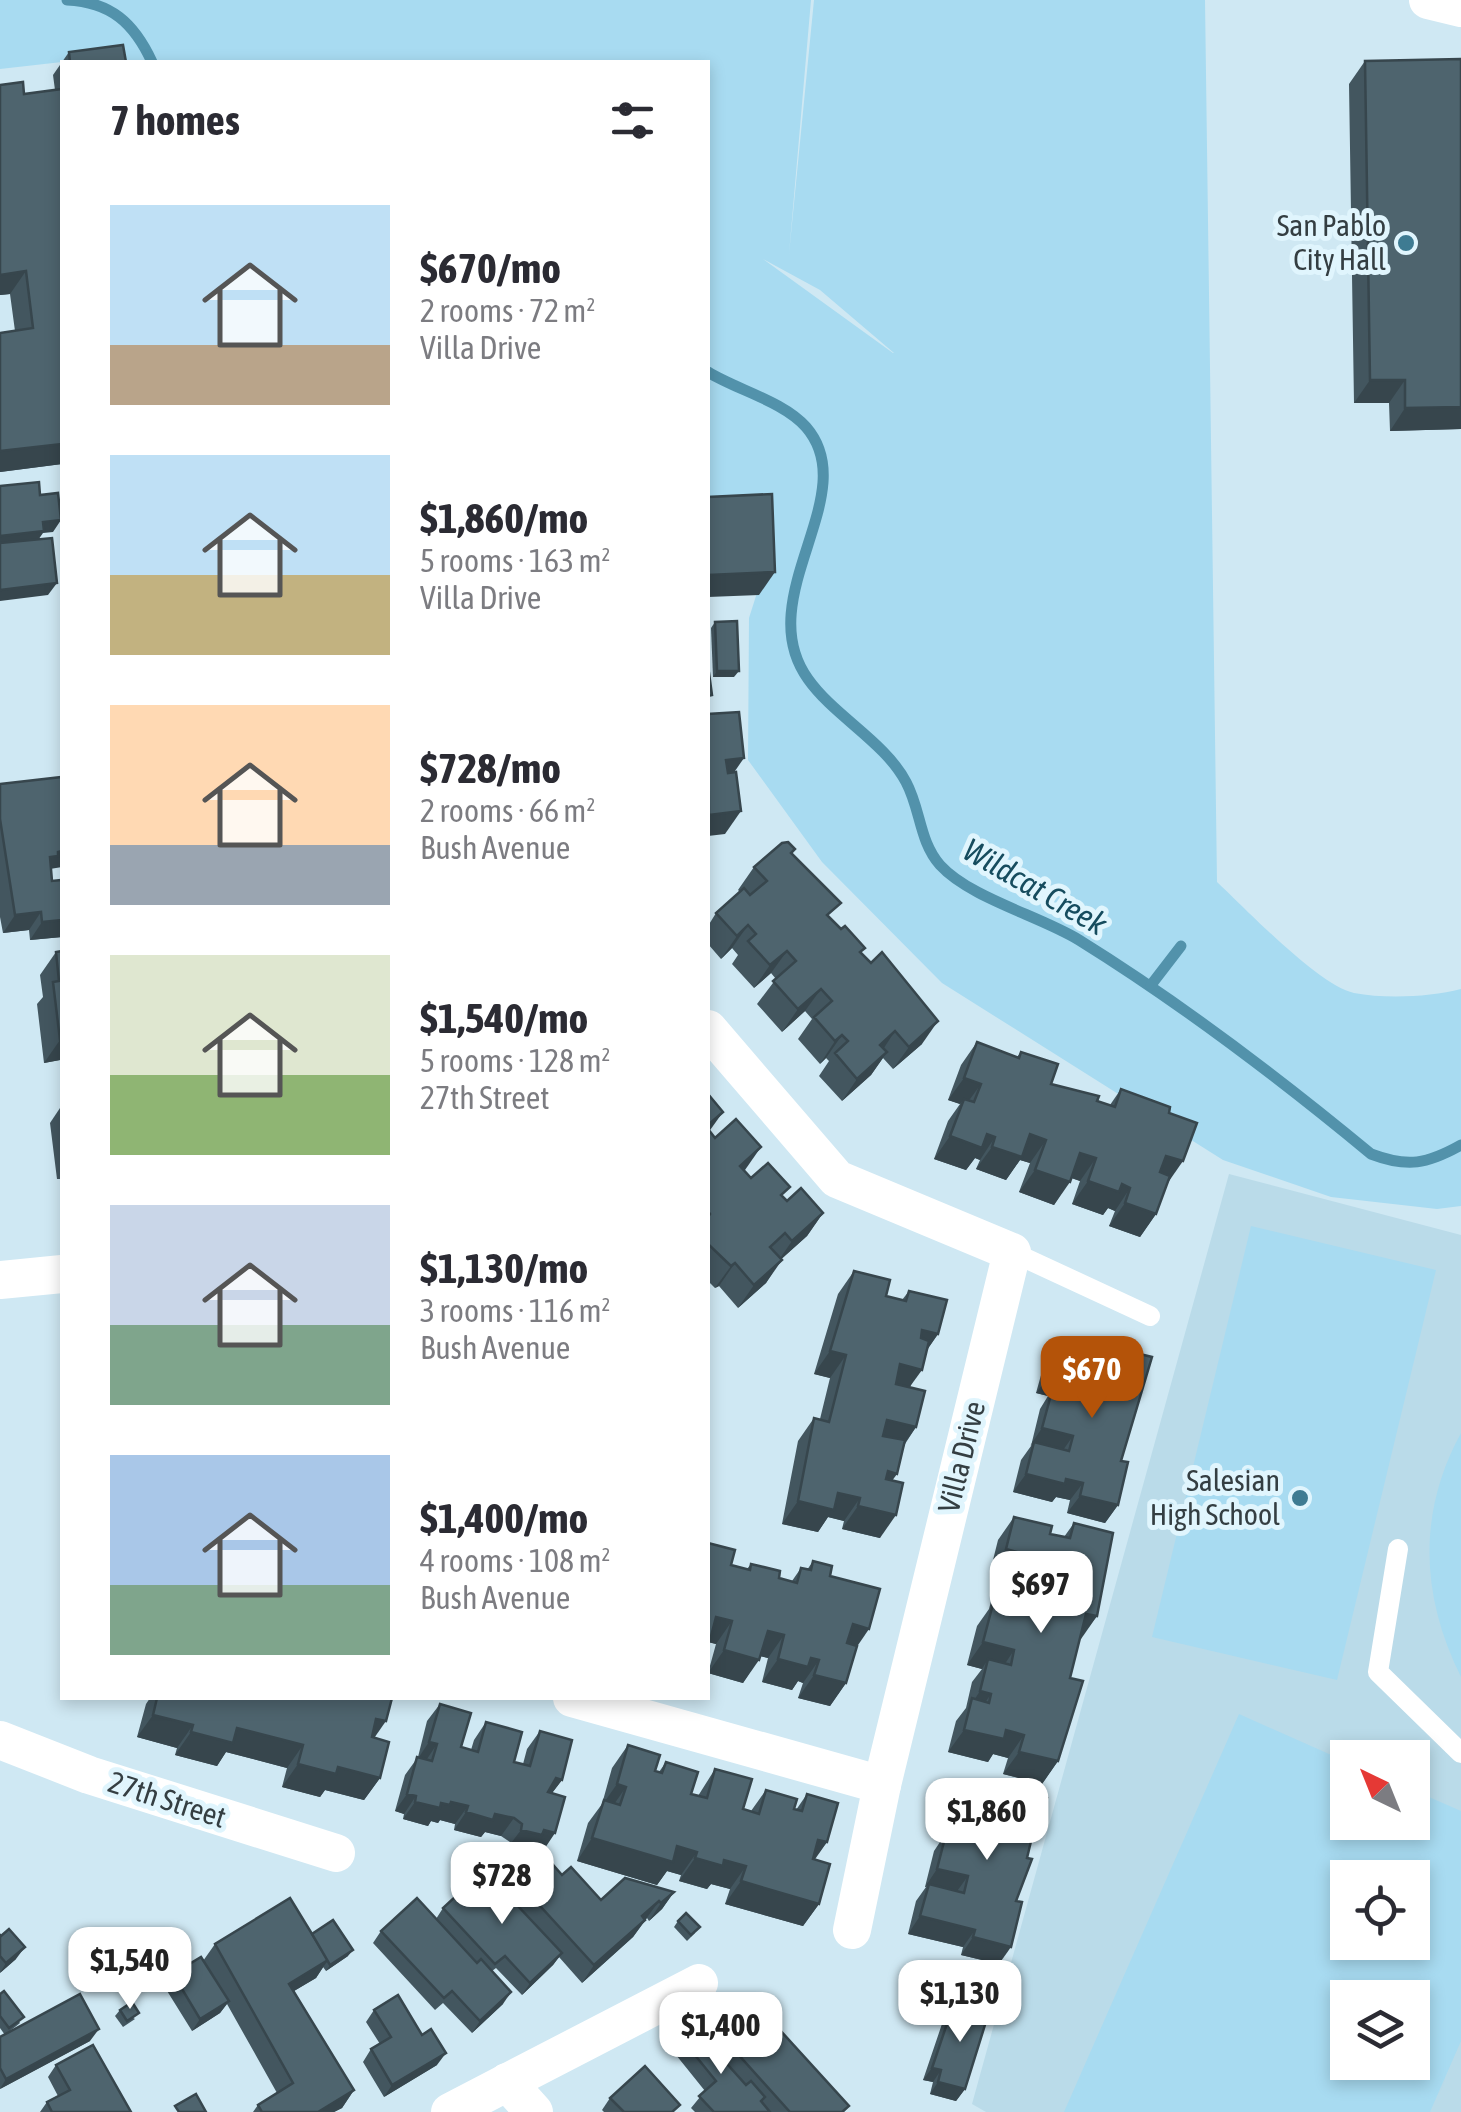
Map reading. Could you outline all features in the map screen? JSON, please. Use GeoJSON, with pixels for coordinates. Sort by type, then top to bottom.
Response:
{"type":"FeatureCollection","features":[{"type":"Feature","properties":{"kind":"street"},"geometry":{"type":"LineString","coordinates":[[1428,0],[1461,8]]}},
{"type":"Feature","properties":{"kind":"street"},"geometry":{"type":"LineString","coordinates":[[710,1030],[837,1179],[1012,1252]]}},
{"type":"Feature","properties":{"kind":"street","name":"Villa Drive"},"geometry":{"type":"LineString","coordinates":[[852,1930],[882,1784],[1012,1252]]}},
{"type":"Feature","properties":{"kind":"street"},"geometry":{"type":"LineString","coordinates":[[0,1280],[60,1274]]}},
{"type":"Feature","properties":{"kind":"street"},"geometry":{"type":"LineString","coordinates":[[579,1700],[882,1784]]}},
{"type":"Feature","properties":{"kind":"street","name":"27th Street"},"geometry":{"type":"LineString","coordinates":[[0,1740],[89,1775],[336,1853]]}},
{"type":"Feature","properties":{"kind":"street"},"geometry":{"type":"LineString","coordinates":[[450,2112],[699,1983]]}},
{"type":"Feature","properties":{"kind":"street"},"geometry":{"type":"LineString","coordinates":[[507,2082],[534,2112]]}},
{"type":"Feature","properties":{"kind":"lane"},"geometry":{"type":"LineString","coordinates":[[1012,1252],[1150,1316]]}},
{"type":"Feature","properties":{"kind":"lane"},"geometry":{"type":"LineString","coordinates":[[1398,1548],[1378,1672],[1461,1753]]}},
{"type":"Feature","properties":{"kind":"shaded area"},"geometry":{"type":"Polygon","coordinates":[[[0,0],[811,0],[789,254],[814,0],[1205,0],[1217,882],[1283,945],[1339,987],[1354,993],[1394,996],[1461,989],[1461,1206],[1437,1209],[1331,1197],[1223,1160],[942,983],[822,862],[748,760],[749,618],[769,555],[710,511],[710,60],[60,62],[0,69],[0,0]],[[763,259],[894,353],[820,290],[763,259]]]}},
{"type":"Feature","properties":{"kind":"shaded area","name":"Salesian High School"},"geometry":{"type":"Polygon","coordinates":[[[1229,1174],[1461,1235],[1461,2112],[986,2112],[972,2104],[1229,1174]]]}},
{"type":"Feature","properties":{"kind":"shaded area"},"geometry":{"type":"Polygon","coordinates":[[[1251,1226],[1436,1270],[1337,1680],[1152,1637],[1251,1226]]]}},
{"type":"Feature","properties":{"kind":"shaded area"},"geometry":{"type":"Polygon","coordinates":[[[1461,1433],[1461,1677],[1438,1616],[1430,1555],[1437,1494],[1461,1433]]]}},
{"type":"Feature","properties":{"kind":"shaded area"},"geometry":{"type":"Polygon","coordinates":[[[1239,1714],[1330,1754],[1330,1840],[1430,1840],[1430,1797],[1461,1811],[1461,2041],[1430,2112],[1064,2112],[1239,1714]]]}},
{"type":"Feature","properties":{"kind":"building"},"geometry":{"type":"Polygon","coordinates":[[[123,45],[126,60],[70,60],[69,52],[123,45]]]}},
{"type":"Feature","properties":{"kind":"building","name":"San Pablo City Hall"},"geometry":{"type":"Polygon","coordinates":[[[1461,59],[1461,407],[1405,408],[1405,380],[1370,380],[1365,61],[1461,59]]]}},
{"type":"Feature","properties":{"kind":"building"},"geometry":{"type":"Polygon","coordinates":[[[23,82],[24,94],[60,89],[60,444],[0,451],[0,333],[33,328],[26,271],[0,275],[0,85],[23,82]]]}},
{"type":"Feature","properties":{"kind":"building"},"geometry":{"type":"Polygon","coordinates":[[[39,482],[40,495],[58,493],[60,520],[43,522],[44,531],[0,536],[0,486],[39,482]]]}},
{"type":"Feature","properties":{"kind":"building"},"geometry":{"type":"Polygon","coordinates":[[[772,494],[775,572],[710,575],[710,497],[772,494]]]}},
{"type":"Feature","properties":{"kind":"building"},"geometry":{"type":"Polygon","coordinates":[[[52,538],[57,583],[0,590],[0,543],[52,538]]]}},
{"type":"Feature","properties":{"kind":"building"},"geometry":{"type":"Polygon","coordinates":[[[737,621],[739,671],[717,671],[715,622],[737,621]]]}},
{"type":"Feature","properties":{"kind":"building"},"geometry":{"type":"Polygon","coordinates":[[[739,712],[744,758],[726,760],[728,773],[736,772],[741,811],[710,815],[710,714],[739,712]]]}},
{"type":"Feature","properties":{"kind":"building"},"geometry":{"type":"Polygon","coordinates":[[[60,777],[60,852],[50,857],[52,881],[60,880],[60,920],[42,922],[41,912],[15,915],[0,819],[0,784],[60,777]]]}},
{"type":"Feature","properties":{"kind":"building"},"geometry":{"type":"Polygon","coordinates":[[[788,842],[795,849],[791,853],[841,903],[827,915],[841,929],[845,926],[865,948],[860,952],[871,963],[882,952],[938,1021],[909,1047],[895,1031],[880,1045],[887,1052],[857,1079],[835,1053],[848,1041],[842,1035],[835,1041],[814,1017],[832,1001],[821,989],[798,1009],[773,981],[796,961],[787,951],[770,965],[748,941],[756,934],[748,925],[737,936],[716,913],[744,888],[750,895],[767,881],[754,867],[788,842]]]}},
{"type":"Feature","properties":{"kind":"building"},"geometry":{"type":"Polygon","coordinates":[[[60,951],[60,1040],[53,982],[59,981],[56,952],[60,951]]]}},
{"type":"Feature","properties":{"kind":"building"},"geometry":{"type":"Polygon","coordinates":[[[977,1042],[1019,1058],[1021,1052],[1058,1064],[1051,1084],[1099,1096],[1097,1101],[1115,1107],[1121,1089],[1170,1107],[1169,1113],[1197,1123],[1183,1161],[1166,1156],[1160,1172],[1170,1176],[1156,1214],[1125,1203],[1130,1188],[1122,1184],[1119,1192],[1088,1181],[1096,1158],[1080,1153],[1070,1182],[1035,1170],[1046,1140],[1030,1134],[1022,1157],[992,1147],[995,1137],[987,1134],[982,1148],[950,1136],[964,1099],[974,1102],[981,1084],[964,1078],[977,1042]]]}},
{"type":"Feature","properties":{"kind":"building"},"geometry":{"type":"Polygon","coordinates":[[[710,1096],[723,1112],[710,1123],[710,1096]]]}},
{"type":"Feature","properties":{"kind":"building"},"geometry":{"type":"Polygon","coordinates":[[[736,1119],[761,1147],[740,1166],[751,1178],[768,1163],[790,1187],[781,1195],[787,1201],[801,1188],[823,1213],[792,1241],[785,1233],[770,1247],[782,1260],[754,1285],[735,1263],[731,1266],[710,1246],[710,1132],[715,1138],[736,1119]]]}},
{"type":"Feature","properties":{"kind":"building"},"geometry":{"type":"Polygon","coordinates":[[[854,1271],[890,1280],[886,1296],[906,1301],[909,1291],[947,1300],[938,1334],[922,1330],[921,1338],[929,1341],[922,1370],[900,1364],[896,1384],[925,1391],[916,1427],[887,1420],[883,1436],[905,1440],[897,1474],[888,1471],[886,1479],[903,1483],[896,1515],[858,1506],[860,1498],[838,1493],[834,1510],[798,1501],[814,1418],[829,1422],[846,1355],[830,1351],[854,1271]]]}},
{"type":"Feature","properties":{"kind":"building"},"geometry":{"type":"Polygon","coordinates":[[[1057,1343],[1111,1361],[1115,1348],[1152,1357],[1121,1461],[1128,1462],[1118,1505],[1080,1496],[1083,1483],[1066,1479],[1065,1484],[1026,1474],[1034,1442],[1069,1451],[1073,1436],[1042,1428],[1052,1391],[1082,1399],[1085,1385],[1049,1376],[1057,1343]]]}},
{"type":"Feature","properties":{"kind":"building"},"geometry":{"type":"Polygon","coordinates":[[[1014,1517],[1052,1526],[1050,1534],[1070,1538],[1074,1523],[1113,1533],[1097,1616],[1086,1614],[1070,1678],[1083,1681],[1058,1761],[1019,1752],[1024,1735],[1006,1730],[1004,1739],[964,1730],[972,1698],[989,1703],[991,1694],[980,1691],[988,1659],[1011,1665],[1014,1650],[983,1642],[993,1604],[1024,1611],[1028,1598],[1004,1592],[1012,1559],[1022,1562],[1024,1554],[1006,1549],[1014,1517]]]}},
{"type":"Feature","properties":{"kind":"building"},"geometry":{"type":"Polygon","coordinates":[[[710,1544],[735,1550],[731,1565],[750,1570],[751,1564],[780,1571],[779,1578],[797,1583],[801,1568],[811,1570],[813,1561],[832,1566],[830,1576],[880,1589],[869,1629],[853,1624],[847,1643],[857,1646],[846,1683],[814,1675],[819,1660],[811,1658],[808,1667],[778,1659],[784,1635],[768,1631],[759,1660],[724,1650],[732,1621],[716,1617],[710,1640],[710,1544]]]}},
{"type":"Feature","properties":{"kind":"building"},"geometry":{"type":"Polygon","coordinates":[[[157,1700],[391,1700],[386,1721],[376,1719],[372,1737],[389,1742],[380,1778],[338,1767],[336,1774],[298,1764],[303,1745],[237,1728],[233,1743],[191,1732],[193,1725],[153,1715],[157,1700]]]}},
{"type":"Feature","properties":{"kind":"building"},"geometry":{"type":"Polygon","coordinates":[[[440,1704],[471,1713],[461,1747],[478,1752],[486,1722],[522,1732],[514,1762],[530,1766],[540,1731],[572,1740],[562,1780],[556,1778],[548,1792],[565,1797],[555,1833],[544,1830],[542,1835],[521,1830],[522,1824],[514,1818],[495,1814],[493,1820],[466,1812],[468,1806],[451,1802],[441,1803],[440,1808],[415,1802],[416,1796],[407,1794],[417,1757],[432,1761],[437,1744],[429,1742],[440,1704]]]}},
{"type":"Feature","properties":{"kind":"building"},"geometry":{"type":"Polygon","coordinates":[[[628,1745],[660,1755],[655,1771],[662,1773],[666,1762],[698,1772],[691,1794],[707,1798],[715,1769],[752,1779],[743,1809],[759,1814],[766,1790],[797,1799],[794,1809],[802,1811],[807,1794],[838,1803],[827,1842],[818,1840],[813,1859],[830,1864],[819,1904],[741,1881],[746,1866],[724,1860],[723,1866],[695,1858],[697,1852],[677,1846],[673,1862],[592,1838],[604,1800],[620,1805],[626,1787],[617,1784],[628,1745]]]}},
{"type":"Feature","properties":{"kind":"building"},"geometry":{"type":"Polygon","coordinates":[[[952,1785],[992,1795],[990,1800],[1005,1804],[1008,1788],[1047,1798],[1037,1838],[1032,1837],[1027,1858],[1032,1859],[1016,1901],[1022,1902],[1011,1947],[973,1937],[975,1930],[920,1916],[929,1884],[964,1893],[968,1876],[937,1869],[946,1834],[977,1842],[980,1824],[944,1815],[952,1785]]]}},
{"type":"Feature","properties":{"kind":"building"},"geometry":{"type":"Polygon","coordinates":[[[532,1855],[541,1866],[548,1859],[562,1875],[571,1867],[601,1900],[625,1878],[674,1892],[642,1916],[645,1920],[594,1965],[511,1874],[532,1855]]]}},
{"type":"Feature","properties":{"kind":"building"},"geometry":{"type":"Polygon","coordinates":[[[484,1870],[562,1953],[530,1983],[505,1956],[495,1964],[443,1908],[484,1870]]]}},
{"type":"Feature","properties":{"kind":"building"},"geometry":{"type":"Polygon","coordinates":[[[290,1898],[328,1960],[289,1984],[354,2090],[318,2112],[262,2112],[258,2105],[293,2083],[215,1944],[290,1898]]]}},
{"type":"Feature","properties":{"kind":"building"},"geometry":{"type":"Polygon","coordinates":[[[417,1898],[477,1963],[481,1959],[511,1992],[480,2021],[452,1991],[444,1998],[381,1931],[417,1898]]]}},
{"type":"Feature","properties":{"kind":"building"},"geometry":{"type":"Polygon","coordinates":[[[686,1913],[700,1927],[691,1935],[678,1921],[686,1913]]]}},
{"type":"Feature","properties":{"kind":"building"},"geometry":{"type":"Polygon","coordinates":[[[333,1920],[353,1950],[330,1965],[312,1934],[333,1920]]]}},
{"type":"Feature","properties":{"kind":"building"},"geometry":{"type":"Polygon","coordinates":[[[9,1929],[25,1947],[6,1963],[0,1956],[0,1935],[9,1929]]]}},
{"type":"Feature","properties":{"kind":"building"},"geometry":{"type":"Polygon","coordinates":[[[201,1957],[229,2001],[200,2019],[173,1974],[201,1957]]]}},
{"type":"Feature","properties":{"kind":"building"},"geometry":{"type":"Polygon","coordinates":[[[4,1991],[24,2017],[9,2028],[0,2016],[0,1994],[4,1991]]]}},
{"type":"Feature","properties":{"kind":"building"},"geometry":{"type":"Polygon","coordinates":[[[80,1994],[99,2029],[6,2079],[0,2068],[0,2037],[80,1994]]]}},
{"type":"Feature","properties":{"kind":"building"},"geometry":{"type":"Polygon","coordinates":[[[398,1995],[422,2035],[431,2029],[446,2053],[392,2085],[371,2049],[391,2037],[374,2010],[398,1995]]]}},
{"type":"Feature","properties":{"kind":"building"},"geometry":{"type":"Polygon","coordinates":[[[132,2002],[139,2013],[127,2021],[120,2010],[132,2002]]]}},
{"type":"Feature","properties":{"kind":"building"},"geometry":{"type":"Polygon","coordinates":[[[954,2003],[989,2012],[965,2089],[938,2082],[941,2070],[932,2068],[954,2003]]]}},
{"type":"Feature","properties":{"kind":"building"},"geometry":{"type":"Polygon","coordinates":[[[685,2017],[746,2085],[751,2081],[765,2097],[761,2101],[770,2112],[714,2112],[699,2096],[716,2081],[673,2028],[685,2017]]]}},
{"type":"Feature","properties":{"kind":"building"},"geometry":{"type":"Polygon","coordinates":[[[755,2019],[771,2037],[779,2029],[849,2106],[842,2112],[790,2112],[728,2043],[755,2019]]]}},
{"type":"Feature","properties":{"kind":"building"},"geometry":{"type":"Polygon","coordinates":[[[93,2045],[131,2112],[52,2112],[47,2102],[70,2090],[56,2065],[93,2045]]]}},
{"type":"Feature","properties":{"kind":"building"},"geometry":{"type":"Polygon","coordinates":[[[645,2066],[680,2105],[672,2112],[624,2112],[610,2098],[645,2066]]]}},
{"type":"Feature","properties":{"kind":"building"},"geometry":{"type":"Polygon","coordinates":[[[196,2094],[206,2112],[179,2112],[175,2106],[196,2094]]]}},
{"type":"Feature","properties":{"kind":"waterway","name":"Wildcat Creek"},"geometry":{"type":"LineString","coordinates":[[67,0],[96,5],[119,17],[137,36],[151,60]]}},
{"type":"Feature","properties":{"kind":"waterway","name":"Wildcat Creek"},"geometry":{"type":"LineString","coordinates":[[710,373],[796,418],[806,427],[821,454],[823,484],[791,615],[793,647],[808,679],[819,692],[897,768],[911,793],[928,846],[940,865],[987,897],[1079,940],[1155,990],[1265,1069],[1371,1154],[1417,1162],[1461,1145]]}},
{"type":"Feature","properties":{"kind":"waterway"},"geometry":{"type":"LineString","coordinates":[[1151,985],[1181,946]]}},
{"type":"Feature","properties":{"kind":"place","name":"San Pablo City Hall"},"geometry":{"type":"Point","coordinates":[1406,243]}},
{"type":"Feature","properties":{"kind":"place","name":"Salesian High School"},"geometry":{"type":"Point","coordinates":[1300,1498]}}]}
